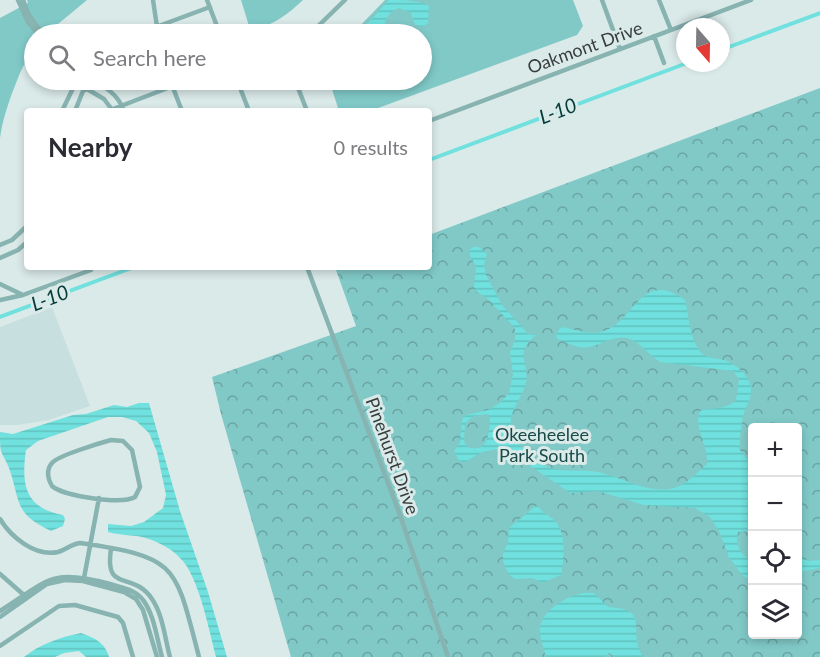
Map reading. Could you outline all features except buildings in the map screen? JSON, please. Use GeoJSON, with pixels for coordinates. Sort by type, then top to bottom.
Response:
{"type":"FeatureCollection","features":[{"type":"Feature","properties":{"kind":"street"},"geometry":{"type":"LineString","coordinates":[[18,0],[30,24]]}},
{"type":"Feature","properties":{"kind":"street"},"geometry":{"type":"LineString","coordinates":[[23,0],[34,24]]}},
{"type":"Feature","properties":{"kind":"street"},"geometry":{"type":"LineString","coordinates":[[153,0],[157,24]]}},
{"type":"Feature","properties":{"kind":"street"},"geometry":{"type":"LineString","coordinates":[[207,0],[216,24]]}},
{"type":"Feature","properties":{"kind":"street"},"geometry":{"type":"LineString","coordinates":[[320,24],[345,0]]}},
{"type":"Feature","properties":{"kind":"street"},"geometry":{"type":"LineString","coordinates":[[602,0],[620,49]]}},
{"type":"Feature","properties":{"kind":"street"},"geometry":{"type":"LineString","coordinates":[[659,0],[671,30]]}},
{"type":"Feature","properties":{"kind":"street","name":"Oakmont Drive"},"geometry":{"type":"LineString","coordinates":[[432,119],[751,0]]}},
{"type":"Feature","properties":{"kind":"street"},"geometry":{"type":"LineString","coordinates":[[165,24],[210,7]]}},
{"type":"Feature","properties":{"kind":"street"},"geometry":{"type":"LineString","coordinates":[[654,36],[664,63]]}},
{"type":"Feature","properties":{"kind":"street"},"geometry":{"type":"LineString","coordinates":[[63,108],[72,90]]}},
{"type":"Feature","properties":{"kind":"street"},"geometry":{"type":"LineString","coordinates":[[76,108],[86,90]]}},
{"type":"Feature","properties":{"kind":"street"},"geometry":{"type":"LineString","coordinates":[[89,90],[104,99],[111,108]]}},
{"type":"Feature","properties":{"kind":"street"},"geometry":{"type":"LineString","coordinates":[[108,90],[117,97],[123,108],[164,90]]}},
{"type":"Feature","properties":{"kind":"street"},"geometry":{"type":"LineString","coordinates":[[174,90],[181,108]]}},
{"type":"Feature","properties":{"kind":"street"},"geometry":{"type":"LineString","coordinates":[[241,90],[248,108]]}},
{"type":"Feature","properties":{"kind":"street"},"geometry":{"type":"LineString","coordinates":[[299,90],[306,108]]}},
{"type":"Feature","properties":{"kind":"street"},"geometry":{"type":"LineString","coordinates":[[0,245],[12,240],[24,230]]}},
{"type":"Feature","properties":{"kind":"street"},"geometry":{"type":"LineString","coordinates":[[0,258],[24,244]]}},
{"type":"Feature","properties":{"kind":"street"},"geometry":{"type":"LineString","coordinates":[[0,300],[23,295],[91,270]]}},
{"type":"Feature","properties":{"kind":"street","name":"Pinehurst Drive"},"geometry":{"type":"LineString","coordinates":[[308,270],[400,515],[447,657]]}},
{"type":"Feature","properties":{"kind":"street"},"geometry":{"type":"LineString","coordinates":[[0,284],[23,295]]}},
{"type":"Feature","properties":{"kind":"street"},"geometry":{"type":"LineString","coordinates":[[108,440],[123,441],[132,450],[139,490],[135,497],[128,500],[99,498],[56,490],[49,482],[50,466],[59,459],[108,440]]}},
{"type":"Feature","properties":{"kind":"street"},"geometry":{"type":"LineString","coordinates":[[84,579],[99,498]]}},
{"type":"Feature","properties":{"kind":"street"},"geometry":{"type":"LineString","coordinates":[[0,519],[18,540],[35,549],[56,552],[74,544],[91,545],[151,558],[171,574],[183,595],[199,657]]}},
{"type":"Feature","properties":{"kind":"street"},"geometry":{"type":"LineString","coordinates":[[111,549],[109,565],[111,573],[117,578],[139,586],[155,604],[170,657]]}},
{"type":"Feature","properties":{"kind":"street"},"geometry":{"type":"LineString","coordinates":[[0,574],[24,598]]}},
{"type":"Feature","properties":{"kind":"street"},"geometry":{"type":"LineString","coordinates":[[84,579],[124,592],[136,599],[143,610],[157,657]]}},
{"type":"Feature","properties":{"kind":"street"},"geometry":{"type":"LineString","coordinates":[[0,611],[58,580],[84,579],[129,590],[139,595],[148,609],[162,657]]}},
{"type":"Feature","properties":{"kind":"street"},"geometry":{"type":"LineString","coordinates":[[0,617],[24,598]]}},
{"type":"Feature","properties":{"kind":"street"},"geometry":{"type":"LineString","coordinates":[[0,646],[55,608],[70,604],[118,617],[123,623],[132,657]]}},
{"type":"Feature","properties":{"kind":"shaded area"},"geometry":{"type":"Polygon","coordinates":[[[389,0],[415,1],[429,6],[427,24],[415,24],[411,13],[399,8],[386,18],[384,24],[368,23],[389,0]]]}},
{"type":"Feature","properties":{"kind":"shaded area"},"geometry":{"type":"Polygon","coordinates":[[[474,247],[479,247],[487,254],[484,265],[486,275],[502,305],[529,335],[535,334],[525,348],[525,386],[511,420],[512,433],[522,448],[539,462],[554,469],[598,472],[655,489],[665,490],[683,484],[707,464],[706,450],[698,424],[700,411],[723,407],[736,401],[739,379],[733,371],[661,362],[631,339],[620,338],[580,347],[557,339],[556,335],[563,327],[591,332],[612,328],[638,301],[657,290],[670,292],[685,300],[691,332],[701,353],[707,357],[733,364],[742,371],[750,384],[750,396],[743,416],[739,449],[748,460],[748,531],[738,532],[737,537],[740,549],[748,559],[748,578],[743,576],[729,557],[720,533],[710,517],[695,508],[644,505],[598,491],[570,493],[510,452],[497,449],[482,452],[465,462],[459,461],[454,451],[460,443],[462,420],[466,415],[488,410],[500,403],[509,393],[513,375],[510,352],[515,340],[515,328],[487,298],[476,291],[474,286],[476,266],[469,250],[474,247]],[[487,414],[474,416],[465,423],[464,441],[467,447],[480,448],[488,436],[490,418],[487,414]]]}},
{"type":"Feature","properties":{"kind":"shaded area"},"geometry":{"type":"Polygon","coordinates":[[[52,307],[90,406],[49,420],[18,425],[0,425],[0,327],[52,307]]]}},
{"type":"Feature","properties":{"kind":"shaded area"},"geometry":{"type":"Polygon","coordinates":[[[149,403],[180,511],[208,592],[227,657],[216,657],[198,590],[187,566],[180,558],[166,547],[149,539],[108,532],[108,524],[131,526],[144,522],[163,508],[166,495],[157,452],[149,433],[136,421],[122,417],[108,417],[38,441],[26,450],[25,484],[33,501],[40,507],[63,515],[65,519],[63,526],[51,531],[30,518],[20,506],[13,480],[1,451],[0,432],[13,434],[73,415],[86,414],[114,405],[127,407],[149,403]]]}},
{"type":"Feature","properties":{"kind":"shaded area"},"geometry":{"type":"Polygon","coordinates":[[[537,505],[559,526],[564,547],[561,575],[542,583],[533,578],[515,579],[509,575],[503,561],[509,528],[537,505]]]}},
{"type":"Feature","properties":{"kind":"shaded area"},"geometry":{"type":"Polygon","coordinates":[[[802,558],[809,561],[820,560],[820,568],[802,571],[802,558]]]}},
{"type":"Feature","properties":{"kind":"shaded area"},"geometry":{"type":"Polygon","coordinates":[[[584,593],[594,593],[608,607],[630,612],[635,618],[637,640],[644,657],[615,657],[609,653],[604,657],[546,657],[540,631],[542,621],[551,609],[563,600],[584,593]]]}},
{"type":"Feature","properties":{"kind":"shaded area"},"geometry":{"type":"Polygon","coordinates":[[[81,633],[102,644],[109,657],[86,657],[79,651],[55,657],[24,657],[51,642],[81,633]]]}},
{"type":"Feature","properties":{"kind":"green space"},"geometry":{"type":"Polygon","coordinates":[[[27,0],[87,0],[58,24],[24,24],[24,66],[7,108],[0,138],[0,18],[28,3],[27,0]]]}},
{"type":"Feature","properties":{"kind":"green space"},"geometry":{"type":"Polygon","coordinates":[[[241,0],[303,0],[270,24],[248,24],[241,0]]]}},
{"type":"Feature","properties":{"kind":"green space"},"geometry":{"type":"Polygon","coordinates":[[[385,0],[573,0],[583,26],[577,35],[432,88],[432,24],[362,24],[385,0]]]}},
{"type":"Feature","properties":{"kind":"green space","name":"Okeeheelee Park South"},"geometry":{"type":"Polygon","coordinates":[[[820,88],[820,657],[291,657],[212,377],[356,326],[336,270],[432,270],[432,234],[820,88]]]}},
{"type":"Feature","properties":{"kind":"green space"},"geometry":{"type":"Polygon","coordinates":[[[332,90],[427,90],[378,108],[338,108],[332,90]]]}},
{"type":"Feature","properties":{"kind":"waterway","name":"L-10"},"geometry":{"type":"LineString","coordinates":[[730,47],[820,13]]}},
{"type":"Feature","properties":{"kind":"waterway","name":"L-10"},"geometry":{"type":"LineString","coordinates":[[432,159],[676,67]]}},
{"type":"Feature","properties":{"kind":"waterway","name":"L-10"},"geometry":{"type":"LineString","coordinates":[[0,317],[126,270]]}}]}
